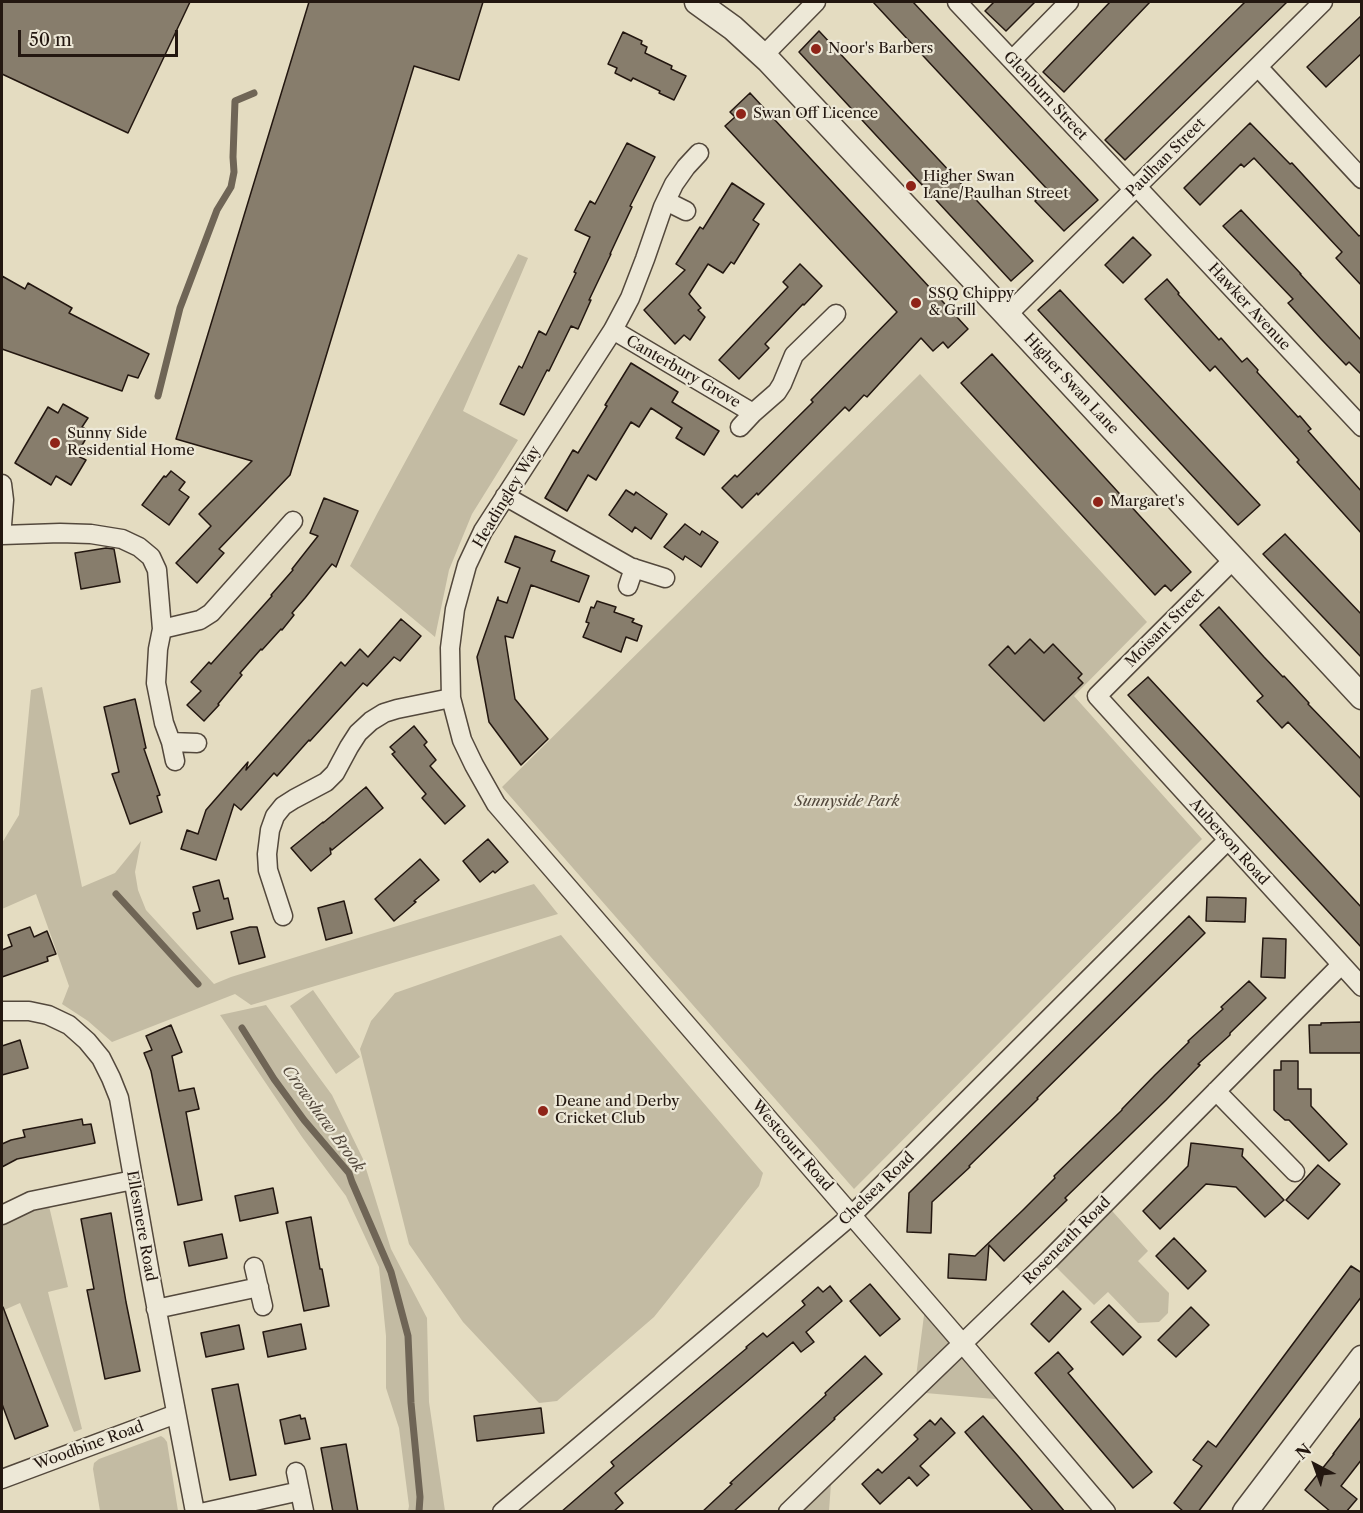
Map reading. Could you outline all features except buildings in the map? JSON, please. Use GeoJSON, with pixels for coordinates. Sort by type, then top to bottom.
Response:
{"type":"FeatureCollection","features":[{"type":"Feature","properties":{"kind":"street","name":"Higher Swan Lane"},"geometry":{"type":"LineString","coordinates":[[697,2],[733,28],[764,56],[1362,697]]}},
{"type":"Feature","properties":{"kind":"street"},"geometry":{"type":"LineString","coordinates":[[764,56],[816,2]]}},
{"type":"Feature","properties":{"kind":"street","name":"Glenburn Street"},"geometry":{"type":"LineString","coordinates":[[957,2],[1135,188]]}},
{"type":"Feature","properties":{"kind":"street"},"geometry":{"type":"LineString","coordinates":[[1012,60],[1069,2]]}},
{"type":"Feature","properties":{"kind":"street","name":"Paulhan Street"},"geometry":{"type":"LineString","coordinates":[[1007,315],[1323,2]]}},
{"type":"Feature","properties":{"kind":"street"},"geometry":{"type":"LineString","coordinates":[[1258,67],[1362,179]]}},
{"type":"Feature","properties":{"kind":"street","name":"Headingley Way"},"geometry":{"type":"LineString","coordinates":[[571,892],[496,804],[462,740],[451,698],[450,648],[458,598],[467,565],[483,531],[613,330],[630,298],[666,201],[680,176],[699,153]]}},
{"type":"Feature","properties":{"kind":"street","name":"Hawker Avenue"},"geometry":{"type":"LineString","coordinates":[[1135,188],[1362,427]]}},
{"type":"Feature","properties":{"kind":"street"},"geometry":{"type":"LineString","coordinates":[[666,201],[686,211]]}},
{"type":"Feature","properties":{"kind":"street","name":"Canterbury Grove"},"geometry":{"type":"LineString","coordinates":[[740,428],[777,392],[794,355],[819,344],[836,314]]}},
{"type":"Feature","properties":{"kind":"street","name":"Canterbury Grove"},"geometry":{"type":"LineString","coordinates":[[613,330],[753,413]]}},
{"type":"Feature","properties":{"kind":"street"},"geometry":{"type":"LineString","coordinates":[[2,483],[4,500],[2,525]]}},
{"type":"Feature","properties":{"kind":"street"},"geometry":{"type":"LineString","coordinates":[[505,496],[634,568],[665,578]]}},
{"type":"Feature","properties":{"kind":"street"},"geometry":{"type":"LineString","coordinates":[[162,629],[200,620],[211,613],[261,545],[293,521]]}},
{"type":"Feature","properties":{"kind":"street"},"geometry":{"type":"LineString","coordinates":[[2,535],[91,534],[122,539],[139,547],[151,557],[157,570],[162,629],[156,683],[175,761]]}},
{"type":"Feature","properties":{"kind":"street","name":"Moisant Street"},"geometry":{"type":"LineString","coordinates":[[1096,696],[1233,560]]}},
{"type":"Feature","properties":{"kind":"street"},"geometry":{"type":"LineString","coordinates":[[628,586],[634,568]]}},
{"type":"Feature","properties":{"kind":"street","name":"Auberson Road"},"geometry":{"type":"LineString","coordinates":[[1096,696],[1362,987]]}},
{"type":"Feature","properties":{"kind":"street"},"geometry":{"type":"LineString","coordinates":[[283,916],[262,882],[268,870],[270,830],[275,816],[283,806],[331,778],[358,733],[371,721],[384,713],[397,709],[451,698]]}},
{"type":"Feature","properties":{"kind":"street"},"geometry":{"type":"LineString","coordinates":[[171,742],[197,743]]}},
{"type":"Feature","properties":{"kind":"street","name":"Chelsea Road"},"geometry":{"type":"LineString","coordinates":[[502,1512],[852,1215],[1228,840]]}},
{"type":"Feature","properties":{"kind":"street","name":"Westcourt Road"},"geometry":{"type":"LineString","coordinates":[[571,892],[1106,1512]]}},
{"type":"Feature","properties":{"kind":"street","name":"Roseneath Road"},"geometry":{"type":"LineString","coordinates":[[788,1512],[1049,1260],[1341,965]]}},
{"type":"Feature","properties":{"kind":"street","name":"Ellesmere Road"},"geometry":{"type":"LineString","coordinates":[[2,1011],[28,1011],[48,1015],[69,1025],[101,1058],[119,1098],[195,1512]]}},
{"type":"Feature","properties":{"kind":"street"},"geometry":{"type":"LineString","coordinates":[[1216,1091],[1295,1172]]}},
{"type":"Feature","properties":{"kind":"street"},"geometry":{"type":"LineString","coordinates":[[2,1215],[38,1199],[134,1180]]}},
{"type":"Feature","properties":{"kind":"street"},"geometry":{"type":"LineString","coordinates":[[254,1267],[263,1306]]}},
{"type":"Feature","properties":{"kind":"street"},"geometry":{"type":"LineString","coordinates":[[156,1309],[259,1287]]}},
{"type":"Feature","properties":{"kind":"street"},"geometry":{"type":"LineString","coordinates":[[1245,1512],[1362,1358]]}},
{"type":"Feature","properties":{"kind":"street","name":"Woodbine Road"},"geometry":{"type":"LineString","coordinates":[[2,1479],[176,1414]]}},
{"type":"Feature","properties":{"kind":"street"},"geometry":{"type":"LineString","coordinates":[[296,1472],[304,1511]]}},
{"type":"Feature","properties":{"kind":"street"},"geometry":{"type":"LineString","coordinates":[[205,1512],[300,1491]]}},
{"type":"Feature","properties":{"kind":"green space"},"geometry":{"type":"Polygon","coordinates":[[[518,254],[528,258],[463,411],[518,440],[472,514],[449,570],[435,637],[350,566],[518,254]]]}},
{"type":"Feature","properties":{"kind":"green space","name":"Sunnyside Park"},"geometry":{"type":"Polygon","coordinates":[[[920,374],[1147,622],[1074,696],[1202,839],[854,1189],[502,787],[920,374]]]}},
{"type":"Feature","properties":{"kind":"green space"},"geometry":{"type":"Polygon","coordinates":[[[42,687],[82,887],[115,873],[141,841],[135,872],[138,890],[146,910],[214,984],[534,884],[558,914],[251,1005],[235,994],[112,1042],[88,1021],[62,1004],[69,986],[36,894],[2,909],[2,843],[19,815],[31,690],[42,687]]]}},
{"type":"Feature","properties":{"kind":"green space","name":"Deane and Derby Cricket Club"},"geometry":{"type":"Polygon","coordinates":[[[561,935],[763,1173],[759,1186],[654,1317],[557,1401],[539,1403],[463,1322],[409,1244],[360,1049],[371,1021],[395,993],[561,935]]]}},
{"type":"Feature","properties":{"kind":"green space"},"geometry":{"type":"Polygon","coordinates":[[[313,990],[360,1057],[336,1074],[290,1006],[313,990]]]}},
{"type":"Feature","properties":{"kind":"green space"},"geometry":{"type":"Polygon","coordinates":[[[266,1005],[332,1095],[363,1159],[391,1249],[427,1318],[429,1402],[445,1511],[408,1511],[399,1428],[386,1388],[386,1336],[379,1267],[346,1196],[302,1137],[220,1015],[266,1005]]]}},
{"type":"Feature","properties":{"kind":"green space"},"geometry":{"type":"Polygon","coordinates":[[[1105,1203],[1148,1251],[1138,1261],[1169,1293],[1168,1313],[1159,1322],[1138,1323],[1108,1292],[1094,1305],[1049,1260],[1105,1203]]]}},
{"type":"Feature","properties":{"kind":"green space"},"geometry":{"type":"Polygon","coordinates":[[[49,1206],[68,1287],[48,1292],[82,1429],[74,1432],[20,1303],[2,1311],[2,1223],[28,1211],[49,1206]]]}},
{"type":"Feature","properties":{"kind":"green space"},"geometry":{"type":"Polygon","coordinates":[[[926,1300],[1006,1400],[914,1392],[926,1300]]]}},
{"type":"Feature","properties":{"kind":"green space"},"geometry":{"type":"Polygon","coordinates":[[[161,1436],[167,1442],[178,1511],[100,1511],[94,1463],[99,1459],[161,1436]]]}},
{"type":"Feature","properties":{"kind":"green space"},"geometry":{"type":"Polygon","coordinates":[[[832,1470],[829,1511],[788,1511],[832,1470]]]}},
{"type":"Feature","properties":{"kind":"waterway"},"geometry":{"type":"LineString","coordinates":[[158,396],[180,308],[217,210],[231,187],[234,172],[235,101],[254,93]]}},
{"type":"Feature","properties":{"kind":"waterway","name":"Crowshaw Brook"},"geometry":{"type":"LineString","coordinates":[[116,894],[198,984]]}},
{"type":"Feature","properties":{"kind":"waterway","name":"Crowshaw Brook"},"geometry":{"type":"LineString","coordinates":[[242,1028],[274,1079],[304,1120],[349,1173],[391,1272],[408,1336],[411,1403],[420,1497],[419,1512]]}},
{"type":"Feature","properties":{"kind":"place","name":"Noor's Barbers"},"geometry":{"type":"Point","coordinates":[816,49]}},
{"type":"Feature","properties":{"kind":"place","name":"Swan Off Licence"},"geometry":{"type":"Point","coordinates":[741,114]}},
{"type":"Feature","properties":{"kind":"place","name":"Higher Swan Lane/Paulhan Street"},"geometry":{"type":"Point","coordinates":[911,186]}},
{"type":"Feature","properties":{"kind":"place","name":"SSQ Chippy & Grill"},"geometry":{"type":"Point","coordinates":[916,303]}},
{"type":"Feature","properties":{"kind":"place","name":"Sunny Side Residential Home"},"geometry":{"type":"Point","coordinates":[55,443]}},
{"type":"Feature","properties":{"kind":"place","name":"Margaret's"},"geometry":{"type":"Point","coordinates":[1098,502]}},
{"type":"Feature","properties":{"kind":"place","name":"Deane and Derby Cricket Club"},"geometry":{"type":"Point","coordinates":[543,1111]}}]}
